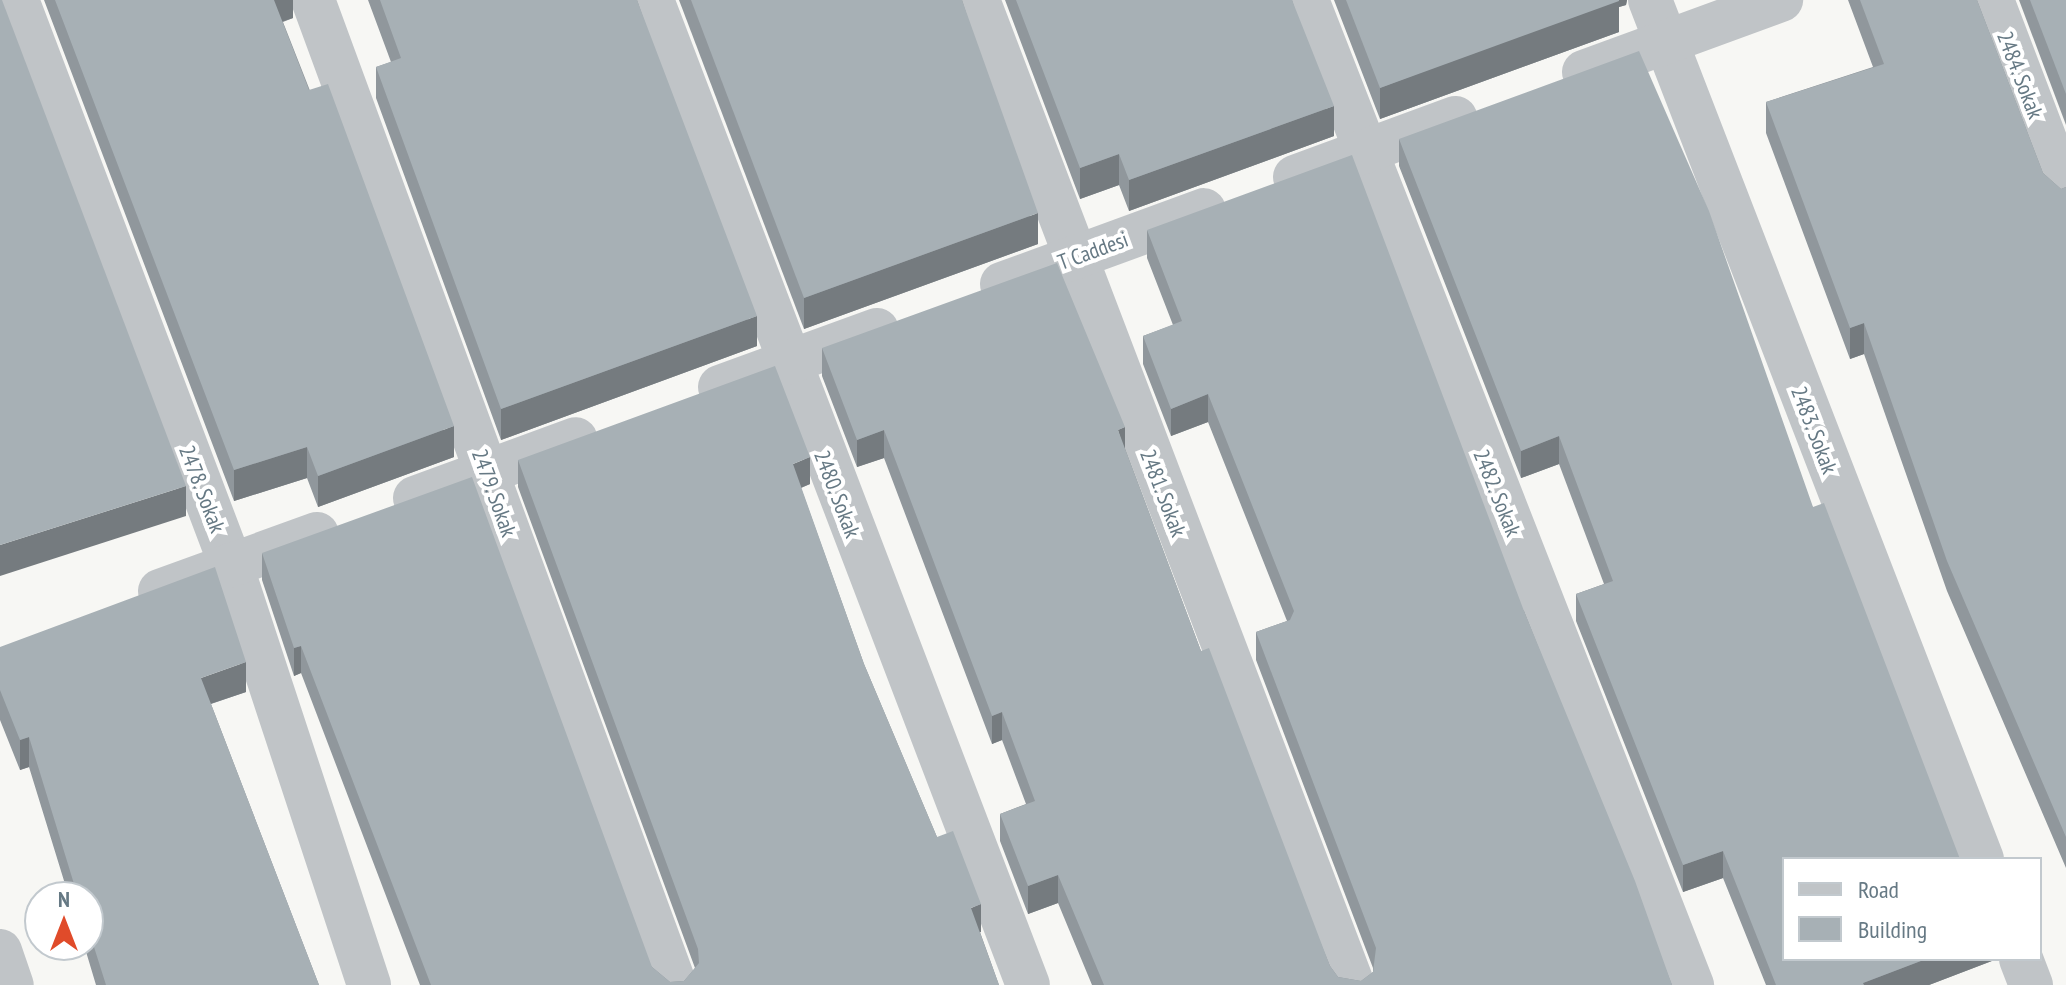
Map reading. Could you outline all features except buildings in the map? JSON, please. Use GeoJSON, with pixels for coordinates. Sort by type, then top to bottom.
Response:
{"type":"FeatureCollection","features":[{"type":"Feature","properties":{"kind":"street","name":"2478. Sokak"},"geometry":{"type":"LineString","coordinates":[[17,0],[231,565],[369,985]]}},
{"type":"Feature","properties":{"kind":"street","name":"2479. Sokak"},"geometry":{"type":"LineString","coordinates":[[313,0],[675,985]]}},
{"type":"Feature","properties":{"kind":"street","name":"2480. Sokak"},"geometry":{"type":"LineString","coordinates":[[652,0],[785,363],[1028,985]]}},
{"type":"Feature","properties":{"kind":"street","name":"2481. Sokak"},"geometry":{"type":"LineString","coordinates":[[978,0],[1072,259],[1353,985]]}},
{"type":"Feature","properties":{"kind":"street","name":"2482. Sokak"},"geometry":{"type":"LineString","coordinates":[[1307,0],[1362,152],[1692,985]]}},
{"type":"Feature","properties":{"kind":"street","name":"2483. Sokak"},"geometry":{"type":"LineString","coordinates":[[1650,0],[1981,857]]}},
{"type":"Feature","properties":{"kind":"street"},"geometry":{"type":"LineString","coordinates":[[1550,84],[1781,0]]}},
{"type":"Feature","properties":{"kind":"street","name":"2484. Sokak"},"geometry":{"type":"LineString","coordinates":[[1992,0],[2066,195]]}},
{"type":"Feature","properties":{"kind":"street","name":"T Caddesi"},"geometry":{"type":"LineString","coordinates":[[957,300],[1492,105]]}},
{"type":"Feature","properties":{"kind":"street"},"geometry":{"type":"LineString","coordinates":[[681,401],[914,316]]}},
{"type":"Feature","properties":{"kind":"street"},"geometry":{"type":"LineString","coordinates":[[115,607],[621,423]]}},
{"type":"Feature","properties":{"kind":"street"},"geometry":{"type":"LineString","coordinates":[[0,951],[12,985]]}},
{"type":"Feature","properties":{"kind":"street"},"geometry":{"type":"LineString","coordinates":[[2022,961],[2031,985]]}}]}
